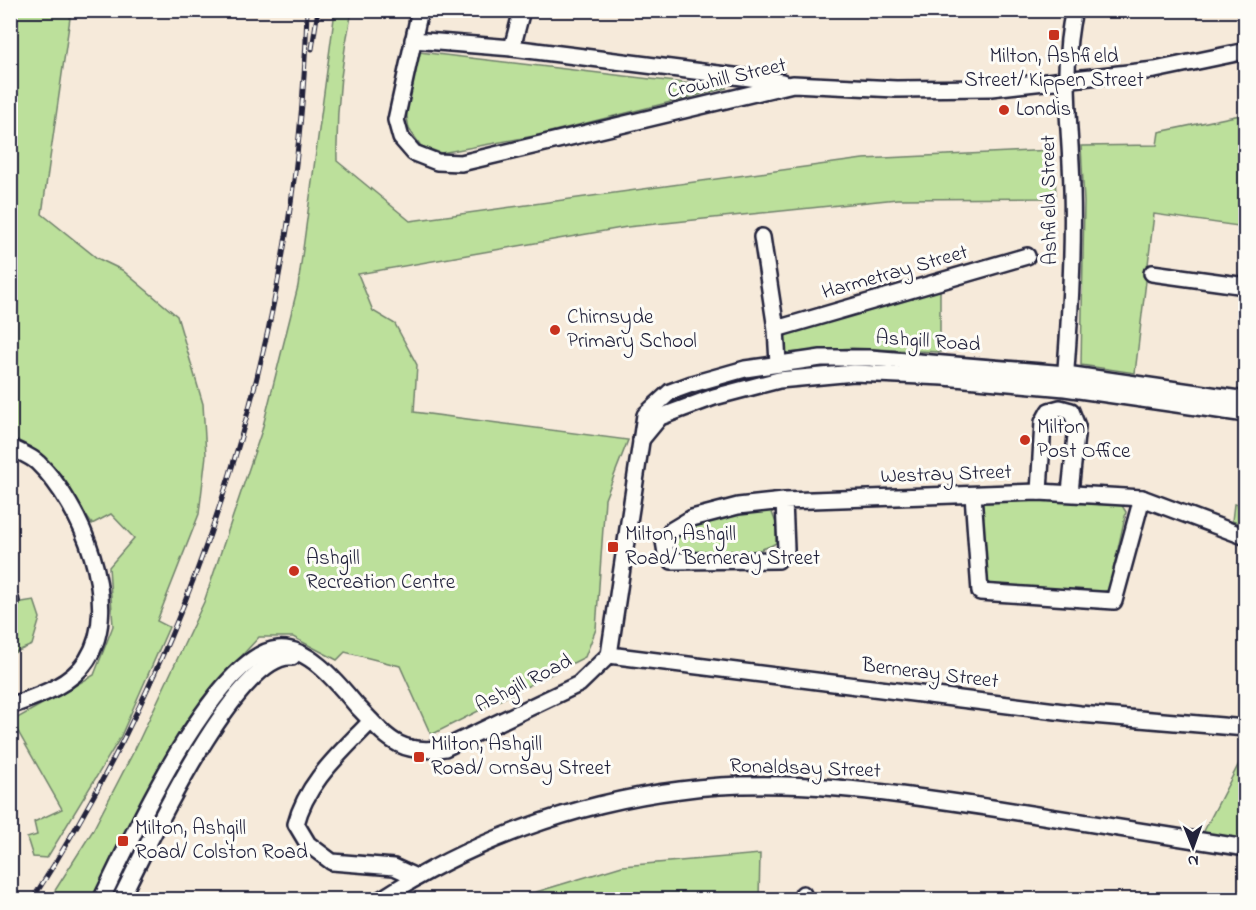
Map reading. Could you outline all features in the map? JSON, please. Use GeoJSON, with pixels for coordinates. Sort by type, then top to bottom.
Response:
{"type":"FeatureCollection","features":[{"type":"Feature","properties":{"kind":"street","name":"Crowhill Street"},"geometry":{"type":"LineString","coordinates":[[420,10],[396,120],[401,138],[414,153],[437,162],[461,164],[793,84],[940,90],[992,88],[1155,69],[1245,51]]}},
{"type":"Feature","properties":{"kind":"street"},"geometry":{"type":"LineString","coordinates":[[512,48],[522,10]]}},
{"type":"Feature","properties":{"kind":"street","name":"Ashfield Street"},"geometry":{"type":"LineString","coordinates":[[1065,381],[1072,287],[1073,202],[1066,78],[1074,10]]}},
{"type":"Feature","properties":{"kind":"street"},"geometry":{"type":"LineString","coordinates":[[412,40],[512,48],[793,84]]}},
{"type":"Feature","properties":{"kind":"street"},"geometry":{"type":"LineString","coordinates":[[762,237],[776,329],[778,363]]}},
{"type":"Feature","properties":{"kind":"street","name":"Harmetray Street"},"geometry":{"type":"LineString","coordinates":[[776,329],[1027,256]]}},
{"type":"Feature","properties":{"kind":"street"},"geometry":{"type":"LineString","coordinates":[[1152,273],[1245,286]]}},
{"type":"Feature","properties":{"kind":"street","name":"Ashgill Road"},"geometry":{"type":"LineString","coordinates":[[101,900],[177,749],[211,703],[247,662],[268,651],[281,648],[310,658],[383,733],[401,746],[423,752],[445,748],[579,684],[609,656],[645,415],[670,392],[745,369],[778,363],[821,358],[870,358],[1245,400]]}},
{"type":"Feature","properties":{"kind":"street","name":"Ashgill Road"},"geometry":{"type":"LineString","coordinates":[[640,441],[660,417],[714,397],[779,380],[854,373],[1065,381],[1245,414]]}},
{"type":"Feature","properties":{"kind":"street"},"geometry":{"type":"LineString","coordinates":[[1039,492],[1043,422],[1049,411],[1060,408],[1071,411],[1077,426],[1070,492]]}},
{"type":"Feature","properties":{"kind":"street"},"geometry":{"type":"LineString","coordinates":[[10,447],[38,462],[68,503],[86,535],[100,585],[99,629],[87,660],[58,687],[10,706]]}},
{"type":"Feature","properties":{"kind":"street","name":"Westray Street"},"geometry":{"type":"LineString","coordinates":[[784,501],[786,549],[778,560],[672,561],[666,553],[664,541],[672,530],[692,518],[738,506],[784,501],[1039,492],[1070,492],[1142,498],[1245,537]]}},
{"type":"Feature","properties":{"kind":"street"},"geometry":{"type":"LineString","coordinates":[[973,495],[980,592],[1114,601],[1142,498]]}},
{"type":"Feature","properties":{"kind":"street"},"geometry":{"type":"LineString","coordinates":[[120,900],[169,802],[209,732],[263,667],[285,656],[310,658]]}},
{"type":"Feature","properties":{"kind":"street","name":"Berneray Street"},"geometry":{"type":"LineString","coordinates":[[609,656],[1080,714],[1245,728]]}},
{"type":"Feature","properties":{"kind":"street"},"geometry":{"type":"LineString","coordinates":[[371,721],[319,776],[301,802],[296,824],[308,844],[332,862],[394,867],[416,877]]}},
{"type":"Feature","properties":{"kind":"street","name":"Ronaldsay Street"},"geometry":{"type":"LineString","coordinates":[[380,900],[416,877],[484,844],[556,818],[633,798],[680,789],[728,786],[798,785],[899,793],[1245,848]]}},
{"type":"Feature","properties":{"kind":"green space"},"geometry":{"type":"Polygon","coordinates":[[[10,11],[71,11],[42,214],[97,258],[122,270],[177,316],[203,404],[206,455],[199,514],[157,621],[169,627],[120,738],[47,858],[33,857],[27,838],[37,835],[34,822],[62,809],[12,721],[94,675],[113,626],[109,567],[134,538],[111,514],[92,524],[44,457],[11,439],[10,11]]]}},
{"type":"Feature","properties":{"kind":"green space"},"geometry":{"type":"Polygon","coordinates":[[[335,11],[352,11],[340,85],[337,161],[410,221],[863,159],[1054,150],[1056,198],[897,199],[627,227],[358,274],[373,311],[395,324],[417,365],[414,412],[628,440],[605,499],[596,629],[585,657],[431,735],[400,666],[345,652],[337,660],[293,637],[259,637],[202,699],[171,751],[95,899],[49,900],[92,832],[135,749],[204,602],[262,430],[298,286],[335,11]]]}},
{"type":"Feature","properties":{"kind":"green space"},"geometry":{"type":"Polygon","coordinates":[[[419,52],[727,88],[534,136],[441,153],[421,146],[409,129],[406,111],[419,52]]]}},
{"type":"Feature","properties":{"kind":"green space"},"geometry":{"type":"Polygon","coordinates":[[[1245,114],[1245,227],[1154,214],[1135,373],[1081,365],[1084,202],[1081,146],[1157,145],[1159,132],[1245,114]]]}},
{"type":"Feature","properties":{"kind":"green space"},"geometry":{"type":"Polygon","coordinates":[[[940,290],[940,352],[852,348],[786,353],[785,334],[940,290]]]}},
{"type":"Feature","properties":{"kind":"green space"},"geometry":{"type":"Polygon","coordinates":[[[982,501],[1119,501],[1126,512],[1109,590],[1095,594],[992,587],[981,575],[982,501]]]}},
{"type":"Feature","properties":{"kind":"green space"},"geometry":{"type":"Polygon","coordinates":[[[1234,504],[1245,506],[1245,525],[1232,521],[1234,504]]]}},
{"type":"Feature","properties":{"kind":"green space"},"geometry":{"type":"Polygon","coordinates":[[[771,510],[776,523],[776,543],[766,548],[754,551],[712,553],[674,552],[670,546],[691,525],[733,511],[771,510]]]}},
{"type":"Feature","properties":{"kind":"green space"},"geometry":{"type":"Polygon","coordinates":[[[34,600],[40,618],[32,645],[11,654],[10,604],[34,600]]]}},
{"type":"Feature","properties":{"kind":"green space"},"geometry":{"type":"Polygon","coordinates":[[[1245,752],[1245,839],[1203,833],[1245,752]]]}},
{"type":"Feature","properties":{"kind":"green space"},"geometry":{"type":"Polygon","coordinates":[[[760,854],[759,899],[513,899],[622,866],[760,854]]]}},
{"type":"Feature","properties":{"kind":"railway"},"geometry":{"type":"LineString","coordinates":[[32,900],[92,799],[145,694],[191,585],[230,474],[261,360],[284,245],[300,128],[307,10]]}},
{"type":"Feature","properties":{"kind":"railway"},"geometry":{"type":"LineString","coordinates":[[312,49],[318,10]]}},
{"type":"Feature","properties":{"kind":"place","name":"Milton, Ashfield Street/ Kippen Street"},"geometry":{"type":"Point","coordinates":[1054,35]}},
{"type":"Feature","properties":{"kind":"place","name":"Londis"},"geometry":{"type":"Point","coordinates":[1004,110]}},
{"type":"Feature","properties":{"kind":"place","name":"Chirnsyde Primary School"},"geometry":{"type":"Point","coordinates":[555,330]}},
{"type":"Feature","properties":{"kind":"place","name":"Milton Post Office"},"geometry":{"type":"Point","coordinates":[1025,440]}},
{"type":"Feature","properties":{"kind":"place","name":"Milton, Ashgill Road/ Berneray Street"},"geometry":{"type":"Point","coordinates":[613,547]}},
{"type":"Feature","properties":{"kind":"place","name":"Ashgill Recreation Centre"},"geometry":{"type":"Point","coordinates":[294,571]}},
{"type":"Feature","properties":{"kind":"place","name":"Milton, Ashgill Road/ Ornsay Street"},"geometry":{"type":"Point","coordinates":[419,757]}},
{"type":"Feature","properties":{"kind":"place","name":"Milton, Ashgill Road/ Colston Road"},"geometry":{"type":"Point","coordinates":[123,841]}}]}
